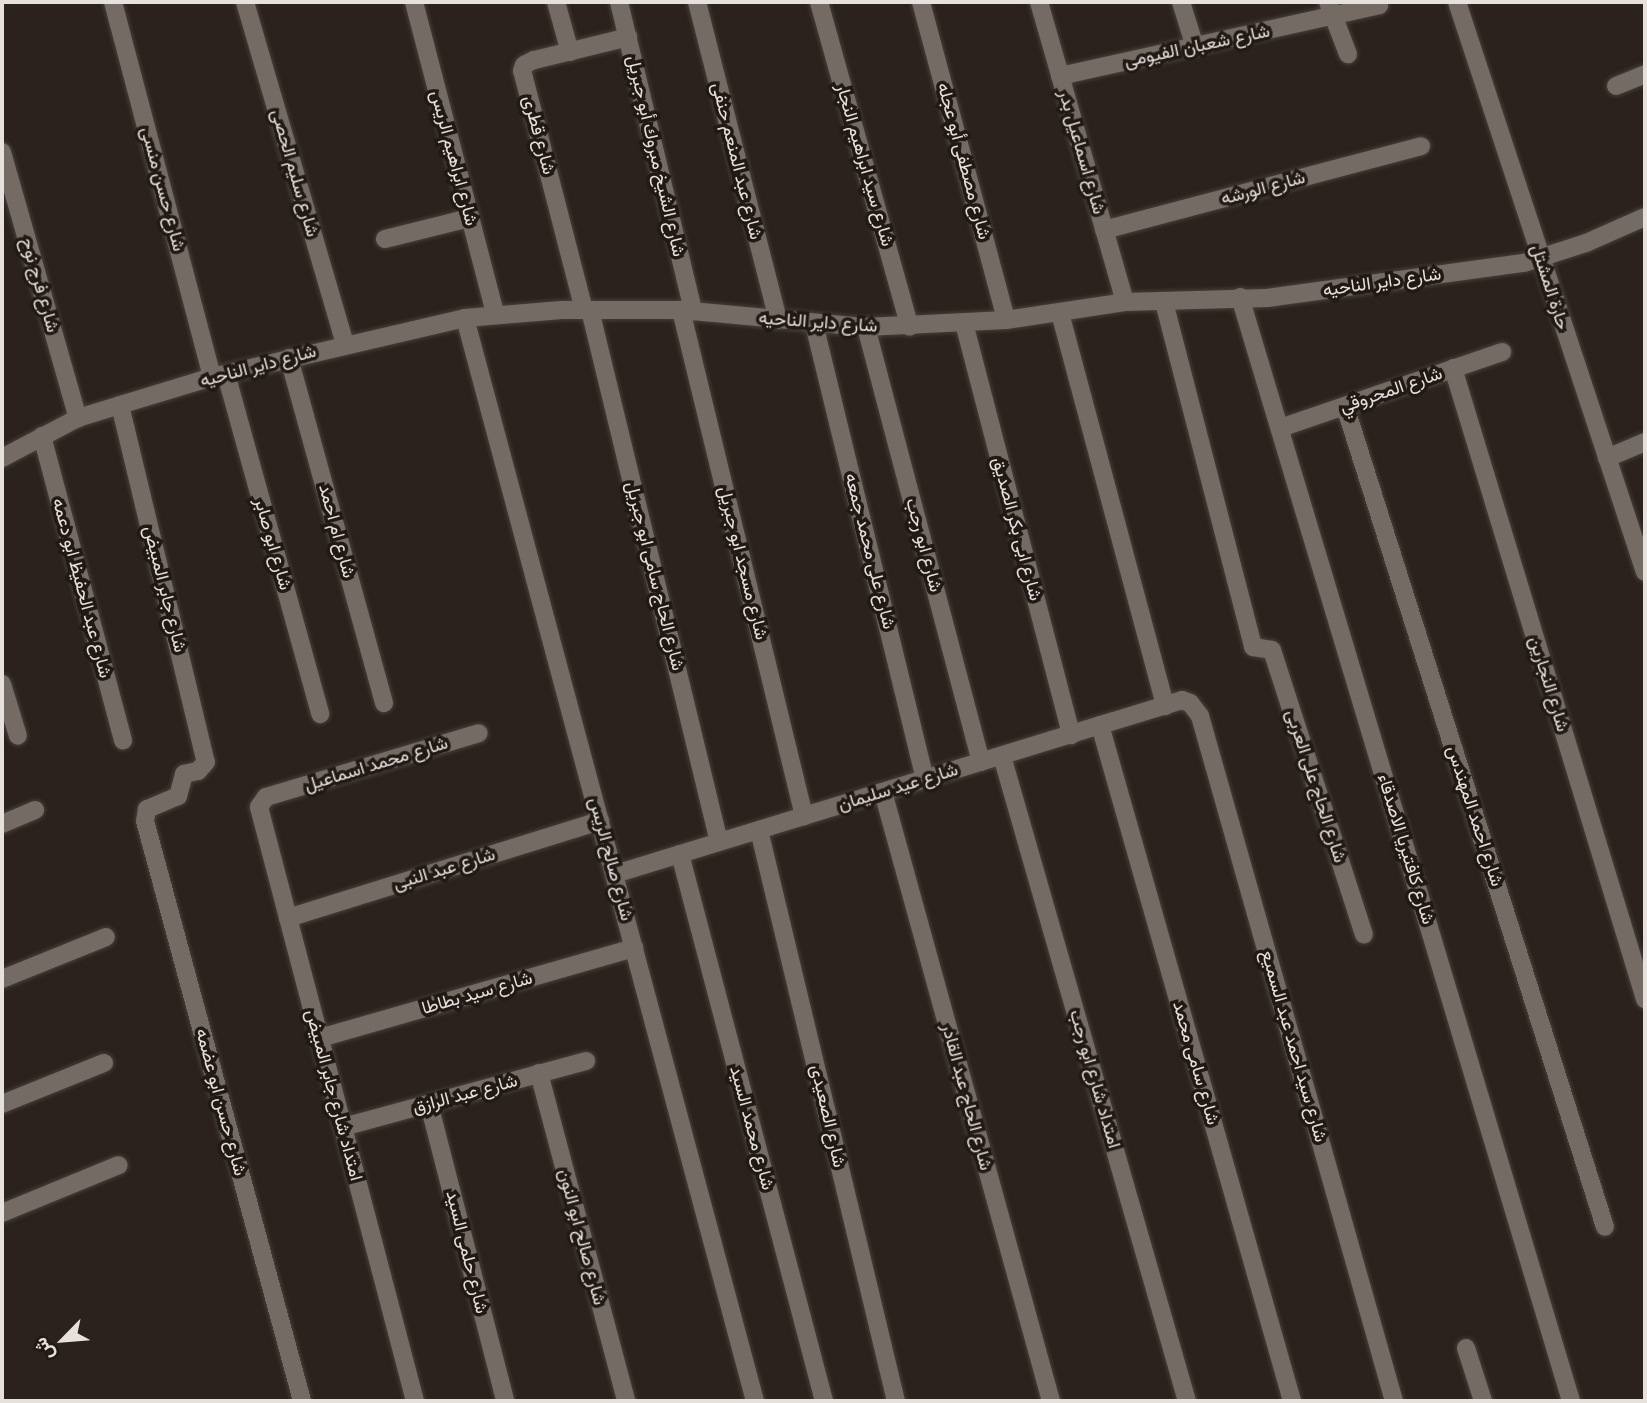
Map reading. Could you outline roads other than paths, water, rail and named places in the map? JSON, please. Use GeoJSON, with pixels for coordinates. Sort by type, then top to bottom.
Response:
{"type":"FeatureCollection","features":[{"type":"Feature","properties":{"kind":"street","name":"شارع حسن منسى"},"geometry":{"type":"LineString","coordinates":[[113,2],[219,375]]}},
{"type":"Feature","properties":{"kind":"street","name":"شارع سليم الحصى"},"geometry":{"type":"LineString","coordinates":[[245,2],[345,344]]}},
{"type":"Feature","properties":{"kind":"street","name":"شارع ابراهيم الريس"},"geometry":{"type":"LineString","coordinates":[[414,2],[495,313]]}},
{"type":"Feature","properties":{"kind":"street"},"geometry":{"type":"LineString","coordinates":[[556,2],[570,51]]}},
{"type":"Feature","properties":{"kind":"street","name":"شارع الشيخ مبروك أبو جبريل"},"geometry":{"type":"LineString","coordinates":[[619,2],[687,310]]}},
{"type":"Feature","properties":{"kind":"street","name":"شارع عبد المنعم حنفى"},"geometry":{"type":"LineString","coordinates":[[697,2],[778,320]]}},
{"type":"Feature","properties":{"kind":"street","name":"شارع سيد ابراهيم النجار"},"geometry":{"type":"LineString","coordinates":[[819,2],[910,327]]}},
{"type":"Feature","properties":{"kind":"street","name":"شارع مصطفى أبو عجله"},"geometry":{"type":"LineString","coordinates":[[921,2],[1006,320]]}},
{"type":"Feature","properties":{"kind":"street","name":"شارع اسماعيل بدر"},"geometry":{"type":"LineString","coordinates":[[1039,2],[1125,302]]}},
{"type":"Feature","properties":{"kind":"street"},"geometry":{"type":"LineString","coordinates":[[1181,2],[1195,47]]}},
{"type":"Feature","properties":{"kind":"street","name":"حارة المشتل"},"geometry":{"type":"LineString","coordinates":[[1457,2],[1645,572]]}},
{"type":"Feature","properties":{"kind":"street","name":"شارع شعبان الفيومى"},"geometry":{"type":"LineString","coordinates":[[1060,76],[1195,47],[1330,9],[1379,5]]}},
{"type":"Feature","properties":{"kind":"street"},"geometry":{"type":"LineString","coordinates":[[1330,9],[1348,54]]}},
{"type":"Feature","properties":{"kind":"street","name":"شارع قطرى"},"geometry":{"type":"LineString","coordinates":[[587,310],[522,71],[524,65],[534,60],[628,37]]}},
{"type":"Feature","properties":{"kind":"street"},"geometry":{"type":"LineString","coordinates":[[1616,86],[1645,74]]}},
{"type":"Feature","properties":{"kind":"street","name":"شارع الورشه"},"geometry":{"type":"LineString","coordinates":[[1104,230],[1421,146]]}},
{"type":"Feature","properties":{"kind":"street","name":"شارع فرج نوح"},"geometry":{"type":"LineString","coordinates":[[2,152],[78,418]]}},
{"type":"Feature","properties":{"kind":"street","name":"شارع داير الناحيه"},"geometry":{"type":"LineString","coordinates":[[2,458],[78,418],[219,375],[345,344],[495,313],[687,310],[866,327],[910,327],[1006,320],[1125,302],[1267,298],[1524,263],[1645,217]]}},
{"type":"Feature","properties":{"kind":"street"},"geometry":{"type":"LineString","coordinates":[[385,239],[470,218]]}},
{"type":"Feature","properties":{"kind":"street","name":"شارع كافتيريا الاصدقاء"},"geometry":{"type":"LineString","coordinates":[[1240,298],[1571,1401]]}},
{"type":"Feature","properties":{"kind":"street","name":"شارع الحاج على العربى"},"geometry":{"type":"LineString","coordinates":[[1164,302],[1252,643],[1259,649],[1268,647],[1272,650],[1363,935]]}},
{"type":"Feature","properties":{"kind":"street","name":"شارع الحاج سامى ابو جبريل"},"geometry":{"type":"LineString","coordinates":[[587,310],[719,842]]}},
{"type":"Feature","properties":{"kind":"street","name":"شارع مسجد ابو جبريل"},"geometry":{"type":"LineString","coordinates":[[687,310],[804,816]]}},
{"type":"Feature","properties":{"kind":"street"},"geometry":{"type":"LineString","coordinates":[[1060,313],[1174,703]]}},
{"type":"Feature","properties":{"kind":"street","name":"شارع صالح الريس"},"geometry":{"type":"LineString","coordinates":[[466,318],[755,1401]]}},
{"type":"Feature","properties":{"kind":"street","name":"شارع ابى بكر الصديق"},"geometry":{"type":"LineString","coordinates":[[964,323],[1071,735]]}},
{"type":"Feature","properties":{"kind":"street","name":"شارع على محمد جمعه"},"geometry":{"type":"LineString","coordinates":[[814,324],[925,779]]}},
{"type":"Feature","properties":{"kind":"street","name":"شارع ابو رجب"},"geometry":{"type":"LineString","coordinates":[[866,327],[981,762]]}},
{"type":"Feature","properties":{"kind":"street","name":"شارع المحروقي"},"geometry":{"type":"LineString","coordinates":[[1280,428],[1502,352]]}},
{"type":"Feature","properties":{"kind":"street","name":"شارع ام احمد"},"geometry":{"type":"LineString","coordinates":[[289,358],[384,704]]}},
{"type":"Feature","properties":{"kind":"street","name":"شارع النجارين"},"geometry":{"type":"LineString","coordinates":[[1453,368],[1645,999]]}},
{"type":"Feature","properties":{"kind":"street","name":"شارع ابو صابر"},"geometry":{"type":"LineString","coordinates":[[219,375],[320,714]]}},
{"type":"Feature","properties":{"kind":"street","name":"شارع جابر المبيض"},"geometry":{"type":"LineString","coordinates":[[120,405],[206,762],[198,771],[184,774],[178,796],[153,805]]}},
{"type":"Feature","properties":{"kind":"street","name":"شارع احمد المهندس"},"geometry":{"type":"LineString","coordinates":[[1345,406],[1605,1227]]}},
{"type":"Feature","properties":{"kind":"street","name":"شارع عبد الحفيظ ابو دعمه"},"geometry":{"type":"LineString","coordinates":[[42,436],[123,740]]}},
{"type":"Feature","properties":{"kind":"street"},"geometry":{"type":"LineString","coordinates":[[1607,457],[1645,442]]}},
{"type":"Feature","properties":{"kind":"street"},"geometry":{"type":"LineString","coordinates":[[2,684],[18,736]]}},
{"type":"Feature","properties":{"kind":"street","name":"شارع عيد سليمان"},"geometry":{"type":"LineString","coordinates":[[615,874],[1174,703]]}},
{"type":"Feature","properties":{"kind":"street","name":"شارع سيد احمد عبد السميع"},"geometry":{"type":"LineString","coordinates":[[1174,703],[1197,708],[1200,716],[1394,1401]]}},
{"type":"Feature","properties":{"kind":"street","name":"شارع سامى محمد"},"geometry":{"type":"LineString","coordinates":[[1100,725],[1292,1401]]}},
{"type":"Feature","properties":{"kind":"street","name":"شارع محمد اسماعيل"},"geometry":{"type":"LineString","coordinates":[[273,795],[479,733]]}},
{"type":"Feature","properties":{"kind":"street","name":"امتداد شارع ابو رجب"},"geometry":{"type":"LineString","coordinates":[[1002,756],[1187,1401]]}},
{"type":"Feature","properties":{"kind":"street","name":"شارع الحاج عبد القادر"},"geometry":{"type":"LineString","coordinates":[[883,792],[1051,1401]]}},
{"type":"Feature","properties":{"kind":"street","name":"امتداد شارع جابر المبيض"},"geometry":{"type":"LineString","coordinates":[[273,795],[261,801],[259,813],[415,1401]]}},
{"type":"Feature","properties":{"kind":"street","name":"شارع حسن ابو عضمه"},"geometry":{"type":"LineString","coordinates":[[153,805],[147,809],[145,821],[302,1401]]}},
{"type":"Feature","properties":{"kind":"street"},"geometry":{"type":"LineString","coordinates":[[2,824],[35,810]]}},
{"type":"Feature","properties":{"kind":"street","name":"شارع عبد النبى"},"geometry":{"type":"LineString","coordinates":[[288,918],[600,821]]}},
{"type":"Feature","properties":{"kind":"street","name":"شارع الصعيدى"},"geometry":{"type":"LineString","coordinates":[[759,830],[896,1401]]}},
{"type":"Feature","properties":{"kind":"street","name":"شارع محمد السيد"},"geometry":{"type":"LineString","coordinates":[[680,854],[824,1401]]}},
{"type":"Feature","properties":{"kind":"street"},"geometry":{"type":"LineString","coordinates":[[2,979],[106,937]]}},
{"type":"Feature","properties":{"kind":"street","name":"شارع سيد بطاطا"},"geometry":{"type":"LineString","coordinates":[[320,1038],[634,948]]}},
{"type":"Feature","properties":{"kind":"street","name":"شارع عبد الرازق"},"geometry":{"type":"LineString","coordinates":[[343,1127],[586,1061]]}},
{"type":"Feature","properties":{"kind":"street"},"geometry":{"type":"LineString","coordinates":[[2,1104],[104,1063]]}},
{"type":"Feature","properties":{"kind":"street","name":"شارع صالح ابو النون"},"geometry":{"type":"LineString","coordinates":[[539,1073],[626,1401]]}},
{"type":"Feature","properties":{"kind":"street","name":"شارع حلمى السيد"},"geometry":{"type":"LineString","coordinates":[[429,1104],[505,1401]]}},
{"type":"Feature","properties":{"kind":"street"},"geometry":{"type":"LineString","coordinates":[[2,1213],[119,1165]]}},
{"type":"Feature","properties":{"kind":"street"},"geometry":{"type":"LineString","coordinates":[[1466,1348],[1483,1401]]}}]}
